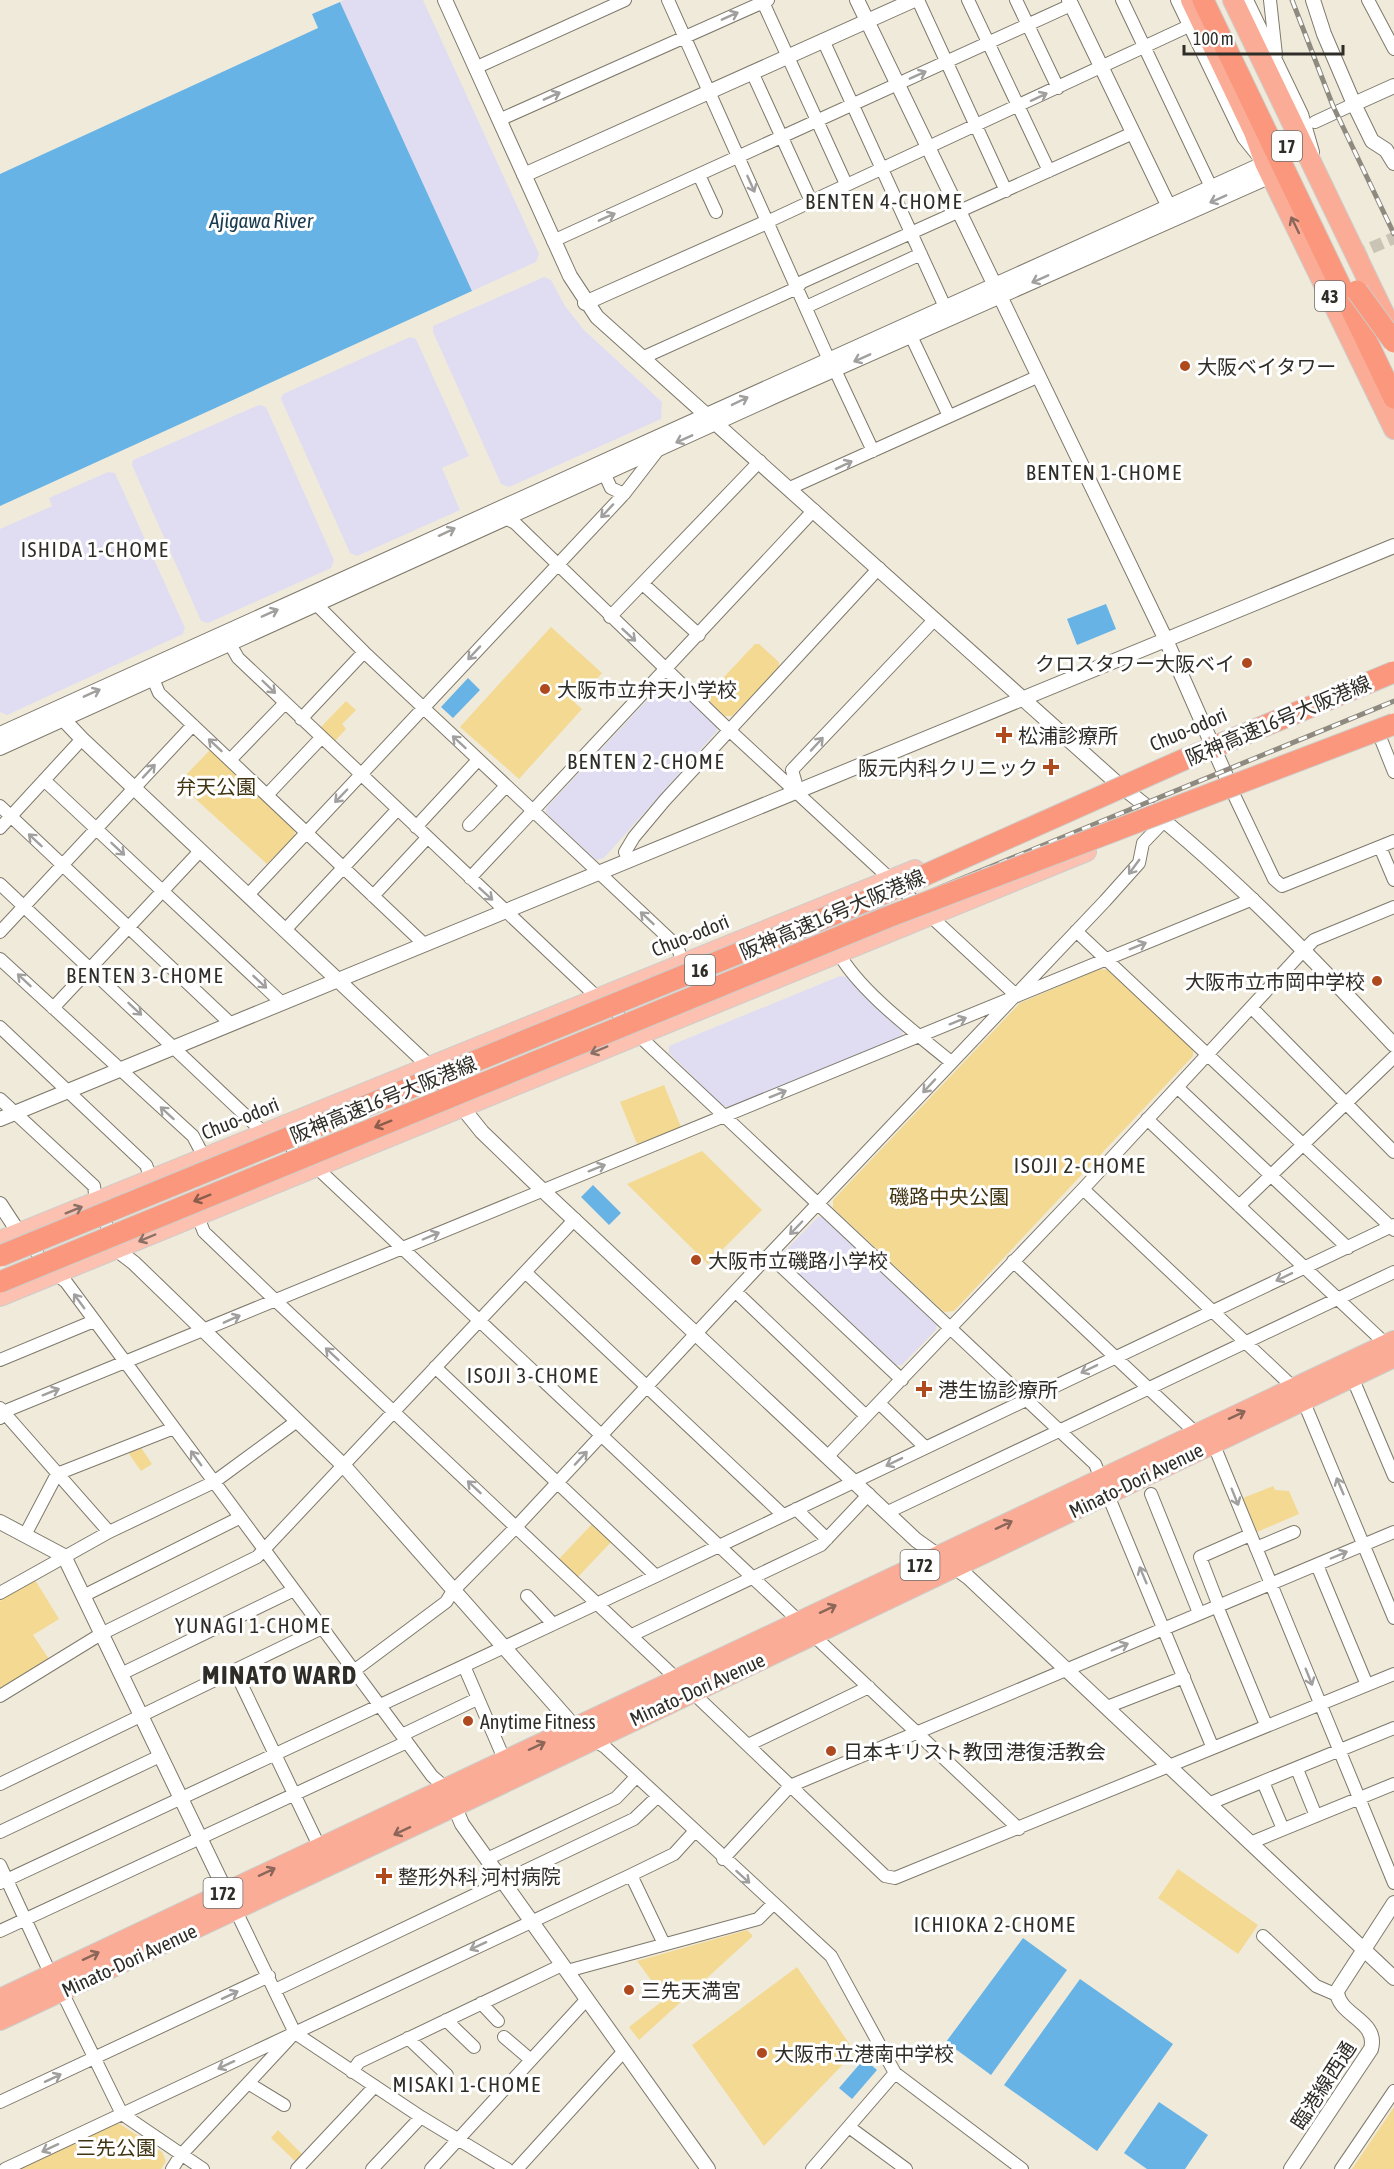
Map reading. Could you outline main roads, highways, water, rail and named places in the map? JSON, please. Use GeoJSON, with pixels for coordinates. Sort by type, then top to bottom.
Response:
{"type":"FeatureCollection","features":[{"type":"Feature","properties":{"kind":"highway","name":"43"},"geometry":{"type":"LineString","coordinates":[[1191,0],[1254,132],[1268,170],[1394,429]]}},
{"type":"Feature","properties":{"kind":"highway","name":"17"},"geometry":{"type":"LineString","coordinates":[[1203,0],[1394,398]]}},
{"type":"Feature","properties":{"kind":"highway","name":"17"},"geometry":{"type":"LineString","coordinates":[[1217,0],[1394,367]]}},
{"type":"Feature","properties":{"kind":"highway","name":"43"},"geometry":{"type":"LineString","coordinates":[[1233,0],[1394,333]]}},
{"type":"Feature","properties":{"kind":"highway","name":"17"},"geometry":{"type":"LineString","coordinates":[[1357,291],[1394,342]]}},
{"type":"Feature","properties":{"kind":"highway"},"geometry":{"type":"LineString","coordinates":[[1380,304],[1387,340],[1394,355]]}},
{"type":"Feature","properties":{"kind":"highway","name":"阪神高速16号大阪港線"},"geometry":{"type":"LineString","coordinates":[[0,1256],[878,896],[1185,759],[1394,672]]}},
{"type":"Feature","properties":{"kind":"highway","name":"阪神高速16号大阪港線"},"geometry":{"type":"LineString","coordinates":[[0,1282],[878,922],[1389,731]]}},
{"type":"Feature","properties":{"kind":"highway","name":"Minato-Dori Avenue"},"geometry":{"type":"LineString","coordinates":[[1299,1394],[1352,1377],[1392,1349]]}},
{"type":"Feature","properties":{"kind":"highway","name":"Minato-Dori Avenue"},"geometry":{"type":"LineString","coordinates":[[0,1999],[320,1848],[591,1739],[684,1686],[1392,1349]]}},
{"type":"Feature","properties":{"kind":"highway","name":"Minato-Dori Avenue"},"geometry":{"type":"LineString","coordinates":[[0,2020],[236,1909],[451,1797],[505,1761],[574,1728],[684,1686]]}},
{"type":"Feature","properties":{"kind":"main road","name":"Chuo-odori"},"geometry":{"type":"LineString","coordinates":[[0,1240],[889,879],[1011,833],[1394,664]]}},
{"type":"Feature","properties":{"kind":"main road"},"geometry":{"type":"LineString","coordinates":[[0,1297],[838,952],[1389,731]]}},
{"type":"Feature","properties":{"kind":"water","name":"Ajigawa River"},"geometry":{"type":"Polygon","coordinates":[[[340,2],[472,291],[0,506],[0,174],[318,28],[312,14],[340,2]]]}},
{"type":"Feature","properties":{"kind":"water"},"geometry":{"type":"Polygon","coordinates":[[[1106,604],[1116,629],[1077,645],[1067,619],[1106,604]]]}},
{"type":"Feature","properties":{"kind":"water"},"geometry":{"type":"Polygon","coordinates":[[[468,678],[480,690],[453,718],[441,707],[468,678]]]}},
{"type":"Feature","properties":{"kind":"water"},"geometry":{"type":"Polygon","coordinates":[[[593,1185],[621,1213],[609,1225],[581,1197],[593,1185]]]}},
{"type":"Feature","properties":{"kind":"water"},"geometry":{"type":"Polygon","coordinates":[[[1023,1938],[1067,1970],[991,2075],[946,2042],[1023,1938]]]}},
{"type":"Feature","properties":{"kind":"water"},"geometry":{"type":"Polygon","coordinates":[[[1080,1979],[1173,2044],[1097,2151],[1004,2085],[1080,1979]]]}},
{"type":"Feature","properties":{"kind":"water"},"geometry":{"type":"Polygon","coordinates":[[[864,2059],[877,2070],[852,2099],[839,2088],[864,2059]]]}},
{"type":"Feature","properties":{"kind":"water"},"geometry":{"type":"Polygon","coordinates":[[[1159,2102],[1208,2135],[1185,2169],[1147,2169],[1124,2153],[1159,2102]]]}},
{"type":"Feature","properties":{"kind":"tunnel"},"geometry":{"type":"LineString","coordinates":[[1355,255],[1394,238]]}},
{"type":"Feature","properties":{"kind":"railway"},"geometry":{"type":"LineString","coordinates":[[1292,0],[1333,106],[1394,234]]}},
{"type":"Feature","properties":{"kind":"railway"},"geometry":{"type":"LineString","coordinates":[[0,1274],[1394,701]]}},
{"type":"Feature","properties":{"kind":"place","name":"大阪ベイタワー"},"geometry":{"type":"Point","coordinates":[1185,366]}},
{"type":"Feature","properties":{"kind":"place","name":"クロスタワー大阪ベイ"},"geometry":{"type":"Point","coordinates":[1247,663]}},
{"type":"Feature","properties":{"kind":"place","name":"大阪市立弁天小学校"},"geometry":{"type":"Point","coordinates":[545,689]}},
{"type":"Feature","properties":{"kind":"place","name":"松浦診療所"},"geometry":{"type":"Point","coordinates":[1004,735]}},
{"type":"Feature","properties":{"kind":"place","name":"阪元内科クリニック"},"geometry":{"type":"Point","coordinates":[1051,767]}},
{"type":"Feature","properties":{"kind":"place","name":"大阪市立市岡中学校"},"geometry":{"type":"Point","coordinates":[1377,981]}},
{"type":"Feature","properties":{"kind":"place","name":"大阪市立磯路小学校"},"geometry":{"type":"Point","coordinates":[696,1260]}},
{"type":"Feature","properties":{"kind":"place","name":"港生協診療所"},"geometry":{"type":"Point","coordinates":[924,1389]}},
{"type":"Feature","properties":{"kind":"place","name":"Anytime Fitness"},"geometry":{"type":"Point","coordinates":[468,1721]}},
{"type":"Feature","properties":{"kind":"place","name":"日本キリスト教団 港復活教会"},"geometry":{"type":"Point","coordinates":[831,1751]}},
{"type":"Feature","properties":{"kind":"place","name":"整形外科 河村病院"},"geometry":{"type":"Point","coordinates":[384,1876]}},
{"type":"Feature","properties":{"kind":"place","name":"三先天満宮"},"geometry":{"type":"Point","coordinates":[629,1990]}},
{"type":"Feature","properties":{"kind":"place","name":"大阪市立港南中学校"},"geometry":{"type":"Point","coordinates":[762,2053]}},
{"type":"Feature","properties":{"kind":"district","name":"BENTEN 4-CHOME"},"geometry":{"type":"Point","coordinates":[884,201]}},
{"type":"Feature","properties":{"kind":"district","name":"BENTEN 1-CHOME"},"geometry":{"type":"Point","coordinates":[1104,472]}},
{"type":"Feature","properties":{"kind":"district","name":"ISHIDA 1-CHOME"},"geometry":{"type":"Point","coordinates":[95,549]}},
{"type":"Feature","properties":{"kind":"district","name":"BENTEN 2-CHOME"},"geometry":{"type":"Point","coordinates":[646,761]}},
{"type":"Feature","properties":{"kind":"district","name":"BENTEN 3-CHOME"},"geometry":{"type":"Point","coordinates":[145,975]}},
{"type":"Feature","properties":{"kind":"district","name":"ISOJI 2-CHOME"},"geometry":{"type":"Point","coordinates":[1080,1165]}},
{"type":"Feature","properties":{"kind":"district","name":"ISOJI 3-CHOME"},"geometry":{"type":"Point","coordinates":[533,1375]}},
{"type":"Feature","properties":{"kind":"district","name":"YUNAGI 1-CHOME"},"geometry":{"type":"Point","coordinates":[253,1625]}},
{"type":"Feature","properties":{"kind":"district","name":"MINATO WARD"},"geometry":{"type":"Point","coordinates":[280,1675]}},
{"type":"Feature","properties":{"kind":"district","name":"ICHIOKA 2-CHOME"},"geometry":{"type":"Point","coordinates":[995,1924]}},
{"type":"Feature","properties":{"kind":"district","name":"MISAKI 1-CHOME"},"geometry":{"type":"Point","coordinates":[467,2084]}},
{"type":"Feature","properties":{"kind":"park label","name":"弁天公園"},"geometry":{"type":"Point","coordinates":[216,786]}},
{"type":"Feature","properties":{"kind":"park label","name":"磯路中央公園"},"geometry":{"type":"Point","coordinates":[949,1196]}},
{"type":"Feature","properties":{"kind":"park label","name":"三先公園"},"geometry":{"type":"Point","coordinates":[116,2147]}}]}
